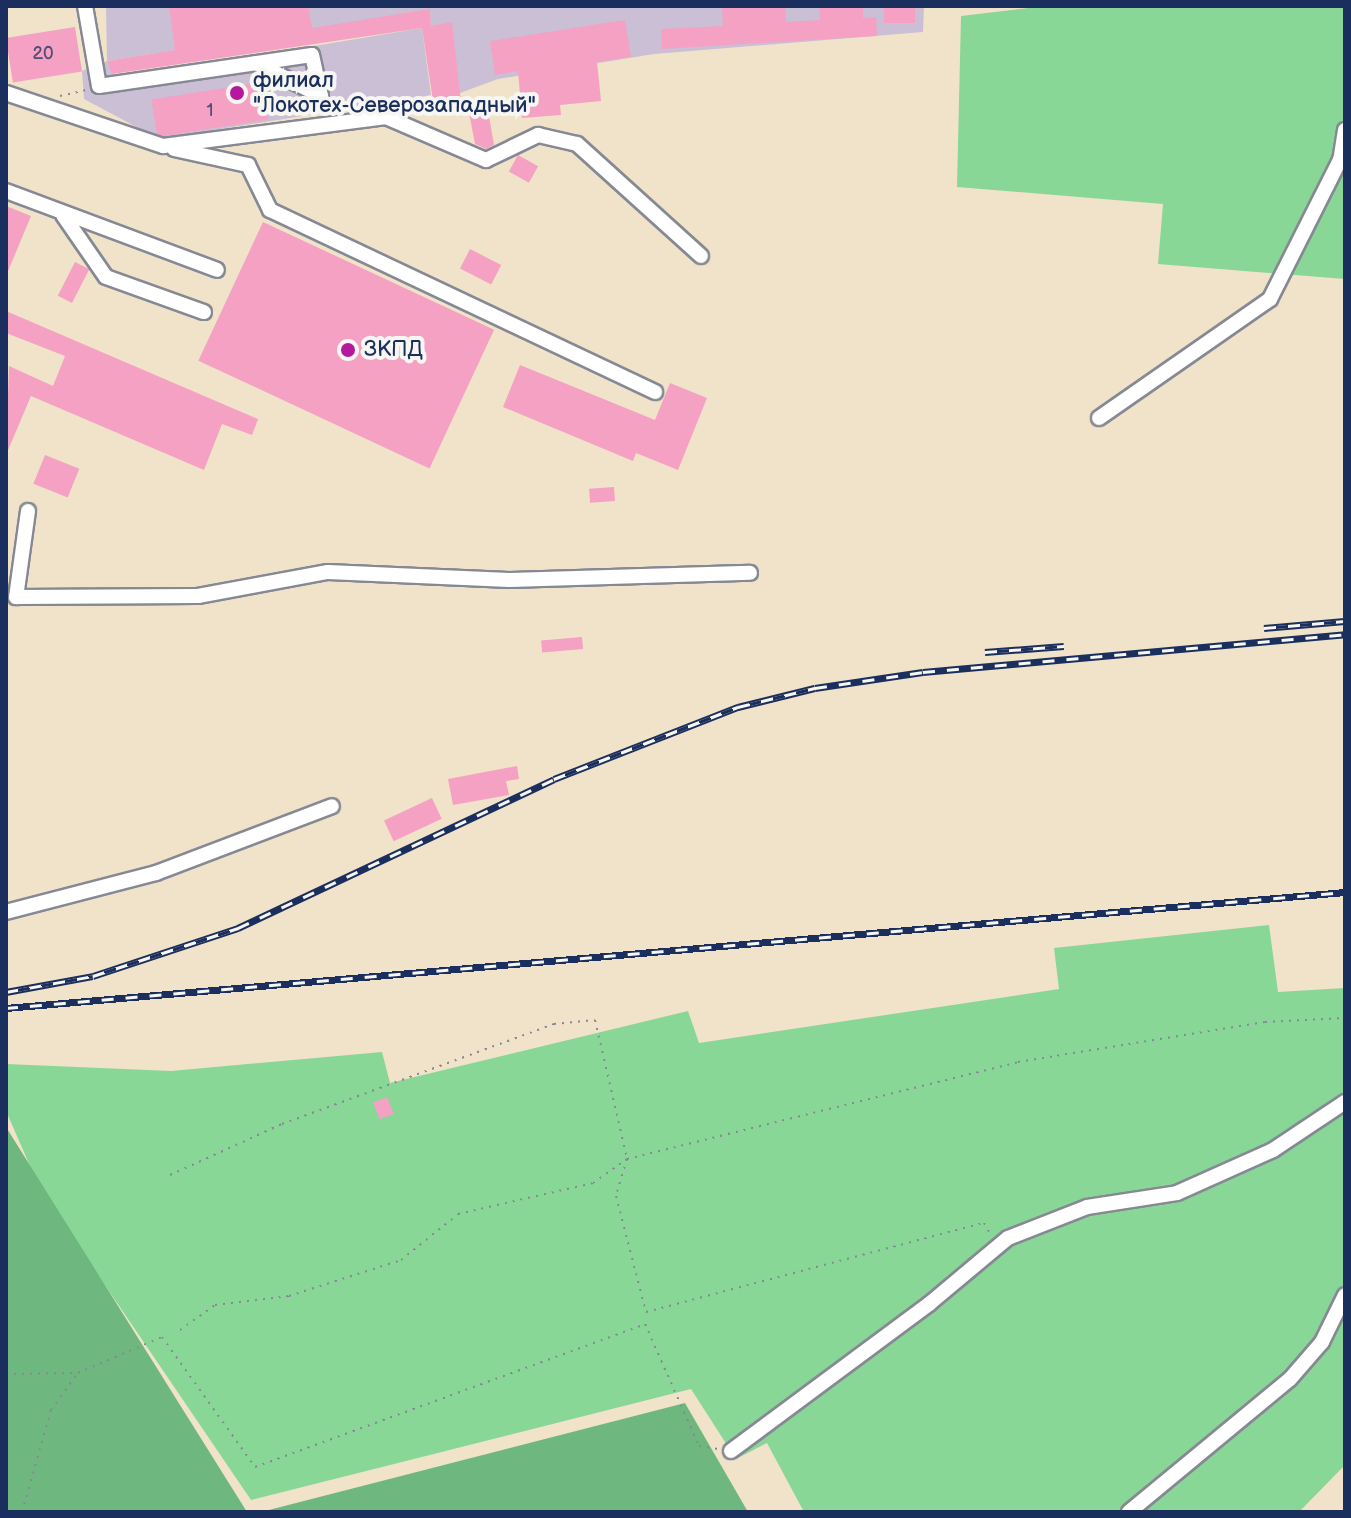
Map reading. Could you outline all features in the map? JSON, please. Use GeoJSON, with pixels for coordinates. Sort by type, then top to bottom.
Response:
{"type":"FeatureCollection","features":[{"type":"Feature","properties":{"kind":"lane"},"geometry":{"type":"LineString","coordinates":[[85,6],[99,86],[256,63]]}},
{"type":"Feature","properties":{"kind":"lane"},"geometry":{"type":"LineString","coordinates":[[6,93],[163,146],[248,165],[270,210],[655,392]]}},
{"type":"Feature","properties":{"kind":"lane"},"geometry":{"type":"LineString","coordinates":[[163,146],[386,117],[486,160],[538,135],[577,144],[701,256]]}},
{"type":"Feature","properties":{"kind":"lane"},"geometry":{"type":"LineString","coordinates":[[1099,418],[1270,299],[1342,160],[1345,130]]}},
{"type":"Feature","properties":{"kind":"lane"},"geometry":{"type":"LineString","coordinates":[[6,191],[217,270]]}},
{"type":"Feature","properties":{"kind":"lane"},"geometry":{"type":"LineString","coordinates":[[62,214],[106,277],[204,312]]}},
{"type":"Feature","properties":{"kind":"lane"},"geometry":{"type":"LineString","coordinates":[[28,511],[11,597],[198,596],[328,572],[509,580],[750,573]]}},
{"type":"Feature","properties":{"kind":"lane"},"geometry":{"type":"LineString","coordinates":[[6,912],[156,873],[332,806]]}},
{"type":"Feature","properties":{"kind":"lane"},"geometry":{"type":"LineString","coordinates":[[731,1451],[998,1247],[1087,1207],[1177,1193],[1273,1150],[1345,1102]]}},
{"type":"Feature","properties":{"kind":"lane"},"geometry":{"type":"LineString","coordinates":[[1129,1512],[1290,1379],[1322,1342],[1345,1295]]}},
{"type":"Feature","properties":{"kind":"path"},"geometry":{"type":"LineString","coordinates":[[58,96],[99,86]]}},
{"type":"Feature","properties":{"kind":"path"},"geometry":{"type":"LineString","coordinates":[[180,1330],[215,1305],[289,1296],[401,1260],[458,1214],[593,1183],[627,1159],[1018,1062],[1265,1022],[1345,1018]]}},
{"type":"Feature","properties":{"kind":"path"},"geometry":{"type":"LineString","coordinates":[[170,1175],[282,1124],[554,1024],[595,1020],[627,1159],[616,1196],[646,1312],[984,1223],[998,1247]]}},
{"type":"Feature","properties":{"kind":"path"},"geometry":{"type":"LineString","coordinates":[[6,1374],[78,1373],[162,1337],[255,1467],[645,1324],[699,1446],[731,1451]]}},
{"type":"Feature","properties":{"kind":"path"},"geometry":{"type":"LineString","coordinates":[[22,1512],[51,1410],[78,1373]]}},
{"type":"Feature","properties":{"kind":"shaded area"},"geometry":{"type":"Polygon","coordinates":[[[106,6],[924,6],[923,32],[654,54],[498,79],[460,93],[431,26],[430,10],[107,61],[106,6]]]}},
{"type":"Feature","properties":{"kind":"shaded area"},"geometry":{"type":"Polygon","coordinates":[[[422,28],[431,95],[159,139],[84,99],[82,71],[107,61],[115,79],[422,28]]]}},
{"type":"Feature","properties":{"kind":"green space"},"geometry":{"type":"Polygon","coordinates":[[[1045,6],[1345,6],[1345,279],[1158,264],[1163,204],[957,187],[961,16],[1045,6]]]}},
{"type":"Feature","properties":{"kind":"green space"},"geometry":{"type":"Polygon","coordinates":[[[1269,925],[1278,992],[1345,988],[1345,1465],[1299,1512],[804,1512],[767,1443],[736,1459],[691,1389],[251,1500],[41,1191],[6,1111],[6,1064],[171,1071],[382,1052],[390,1083],[688,1011],[699,1043],[1059,989],[1054,948],[1269,925]]]}},
{"type":"Feature","properties":{"kind":"green space"},"geometry":{"type":"Polygon","coordinates":[[[6,1127],[247,1512],[6,1512],[6,1127]]]}},
{"type":"Feature","properties":{"kind":"green space"},"geometry":{"type":"Polygon","coordinates":[[[685,1403],[748,1512],[261,1512],[685,1403]]]}},
{"type":"Feature","properties":{"kind":"building"},"geometry":{"type":"Polygon","coordinates":[[[169,6],[308,6],[312,28],[430,9],[431,26],[452,22],[462,110],[435,114],[422,28],[112,74],[107,61],[175,50],[169,6]]]}},
{"type":"Feature","properties":{"kind":"building"},"geometry":{"type":"Polygon","coordinates":[[[722,6],[785,6],[786,22],[820,20],[819,6],[863,6],[863,18],[876,17],[877,36],[662,49],[661,29],[723,26],[722,6]]]}},
{"type":"Feature","properties":{"kind":"building"},"geometry":{"type":"Polygon","coordinates":[[[884,6],[915,6],[915,23],[884,23],[884,6]]]}},
{"type":"Feature","properties":{"kind":"building"},"geometry":{"type":"Polygon","coordinates":[[[625,20],[631,57],[597,62],[601,101],[560,105],[561,115],[522,118],[518,71],[495,75],[490,41],[625,20]]]}},
{"type":"Feature","properties":{"kind":"building"},"geometry":{"type":"Polygon","coordinates":[[[75,27],[82,71],[13,82],[6,38],[75,27]]]}},
{"type":"Feature","properties":{"kind":"building"},"geometry":{"type":"Polygon","coordinates":[[[262,82],[268,120],[157,137],[151,100],[262,82]]]}},
{"type":"Feature","properties":{"kind":"building"},"geometry":{"type":"Polygon","coordinates":[[[486,99],[494,145],[486,149],[475,144],[467,102],[486,99]]]}},
{"type":"Feature","properties":{"kind":"building"},"geometry":{"type":"Polygon","coordinates":[[[518,155],[538,166],[529,183],[509,172],[518,155]]]}},
{"type":"Feature","properties":{"kind":"building"},"geometry":{"type":"Polygon","coordinates":[[[6,206],[31,216],[6,276],[6,206]]]}},
{"type":"Feature","properties":{"kind":"building","name":"ЗКПД"},"geometry":{"type":"Polygon","coordinates":[[[263,222],[494,330],[429,468],[198,361],[263,222]]]}},
{"type":"Feature","properties":{"kind":"building"},"geometry":{"type":"Polygon","coordinates":[[[470,249],[501,265],[491,284],[460,269],[470,249]]]}},
{"type":"Feature","properties":{"kind":"building"},"geometry":{"type":"Polygon","coordinates":[[[75,262],[89,269],[72,303],[58,296],[75,262]]]}},
{"type":"Feature","properties":{"kind":"building"},"geometry":{"type":"Polygon","coordinates":[[[6,311],[258,419],[252,435],[222,424],[204,470],[31,396],[6,455],[9,366],[53,386],[65,356],[6,333],[6,311]]]}},
{"type":"Feature","properties":{"kind":"building"},"geometry":{"type":"Polygon","coordinates":[[[520,365],[655,420],[670,383],[707,398],[678,470],[636,453],[633,461],[503,407],[520,365]]]}},
{"type":"Feature","properties":{"kind":"building"},"geometry":{"type":"Polygon","coordinates":[[[45,455],[79,469],[68,498],[33,484],[45,455]]]}},
{"type":"Feature","properties":{"kind":"building"},"geometry":{"type":"Polygon","coordinates":[[[614,487],[615,501],[590,503],[589,489],[614,487]]]}},
{"type":"Feature","properties":{"kind":"building"},"geometry":{"type":"Polygon","coordinates":[[[582,637],[583,649],[542,653],[541,641],[582,637]]]}},
{"type":"Feature","properties":{"kind":"building"},"geometry":{"type":"Polygon","coordinates":[[[517,766],[519,779],[506,781],[509,795],[453,805],[448,779],[517,766]]]}},
{"type":"Feature","properties":{"kind":"building"},"geometry":{"type":"Polygon","coordinates":[[[432,798],[442,819],[394,841],[384,820],[432,798]]]}},
{"type":"Feature","properties":{"kind":"building"},"geometry":{"type":"Polygon","coordinates":[[[387,1097],[394,1114],[380,1119],[373,1103],[387,1097]]]}},
{"type":"Feature","properties":{"kind":"railway"},"geometry":{"type":"LineString","coordinates":[[1264,628],[1345,621]]}},
{"type":"Feature","properties":{"kind":"railway"},"geometry":{"type":"LineString","coordinates":[[6,992],[93,976],[238,928],[554,779],[738,707],[815,688],[923,672],[1345,634]]}},
{"type":"Feature","properties":{"kind":"railway"},"geometry":{"type":"LineString","coordinates":[[985,652],[1064,646]]}},
{"type":"Feature","properties":{"kind":"railway"},"geometry":{"type":"LineString","coordinates":[[6,1008],[1345,892]]}},
{"type":"Feature","properties":{"kind":"place","name":"филиал \"Локотех-Северозападный\""},"geometry":{"type":"Point","coordinates":[237,93]}},
{"type":"Feature","properties":{"kind":"place","name":"ЗКПД"},"geometry":{"type":"Point","coordinates":[348,350]}}]}
